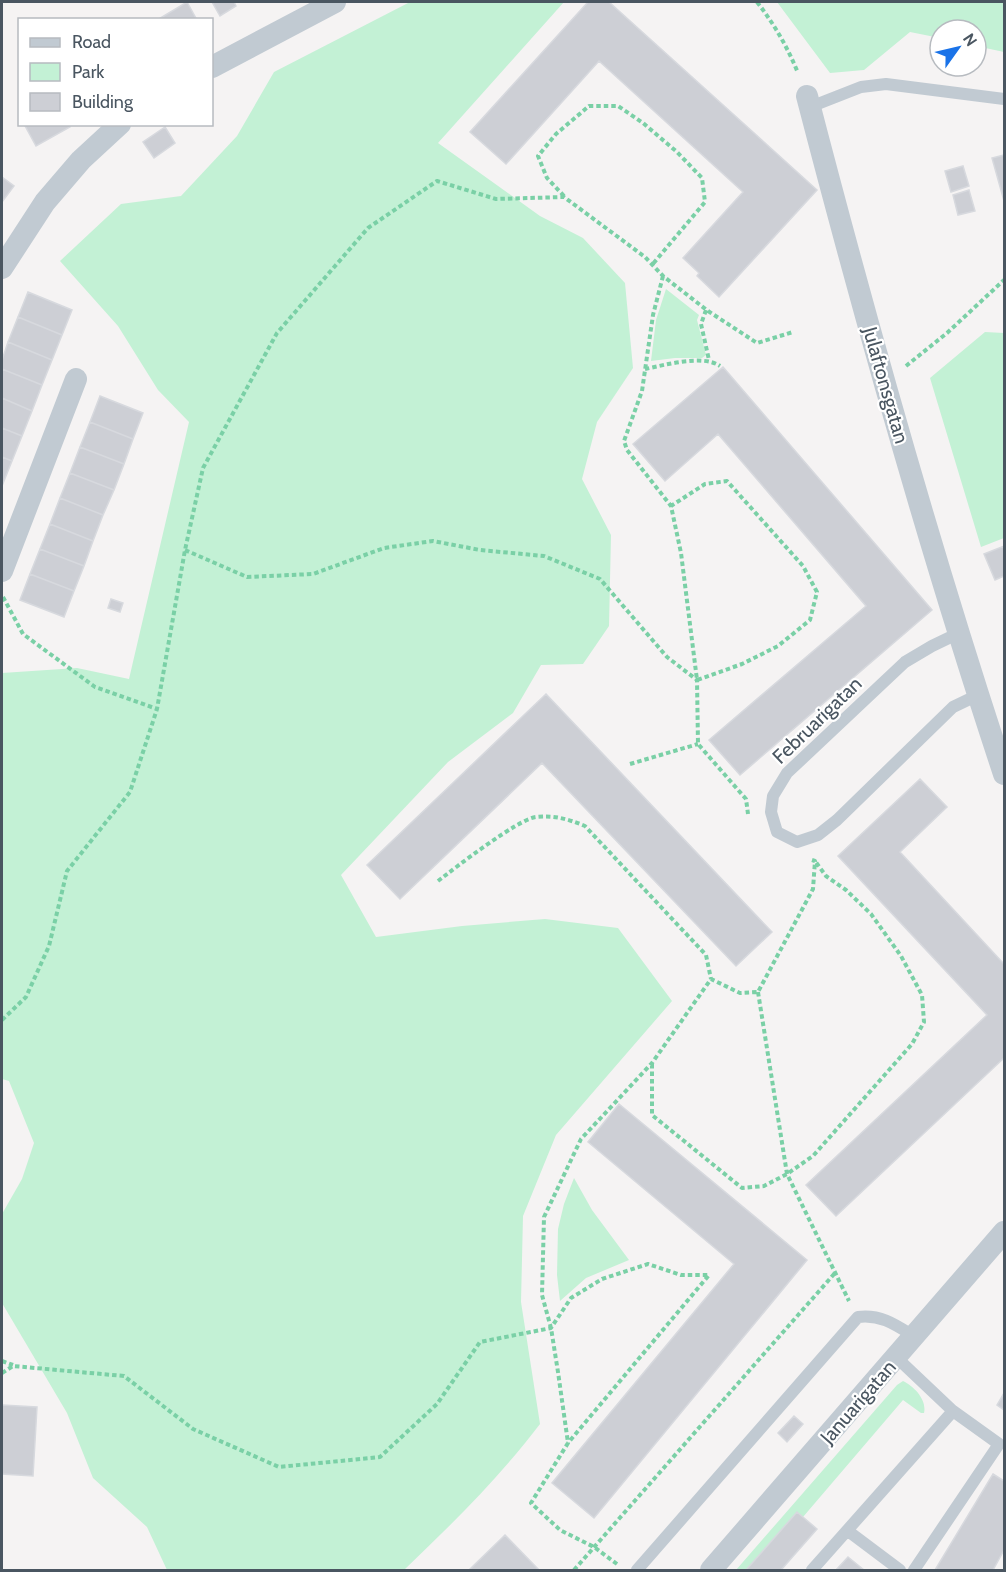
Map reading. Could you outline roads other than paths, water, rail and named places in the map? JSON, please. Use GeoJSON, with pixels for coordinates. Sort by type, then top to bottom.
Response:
{"type":"FeatureCollection","features":[{"type":"Feature","properties":{"kind":"street"},"geometry":{"type":"LineString","coordinates":[[213,66],[335,2]]}},
{"type":"Feature","properties":{"kind":"street","name":"Julaftonsgatan"},"geometry":{"type":"LineString","coordinates":[[809,101],[883,376],[978,695],[1005,774]]}},
{"type":"Feature","properties":{"kind":"street"},"geometry":{"type":"LineString","coordinates":[[2,268],[45,202],[81,160],[118,126]]}},
{"type":"Feature","properties":{"kind":"street"},"geometry":{"type":"LineString","coordinates":[[2,571],[76,379]]}},
{"type":"Feature","properties":{"kind":"street","name":"Januarigatan"},"geometry":{"type":"LineString","coordinates":[[711,1570],[1005,1232]]}},
{"type":"Feature","properties":{"kind":"lane"},"geometry":{"type":"LineString","coordinates":[[809,101],[861,87],[886,84],[1005,99]]}},
{"type":"Feature","properties":{"kind":"lane","name":"Februarigatan"},"geometry":{"type":"LineString","coordinates":[[959,633],[906,662],[787,773],[773,796],[771,812],[777,832],[797,842],[818,835],[837,820],[953,707],[978,695]]}},
{"type":"Feature","properties":{"kind":"lane"},"geometry":{"type":"LineString","coordinates":[[637,1570],[858,1317],[871,1315],[891,1322],[915,1337]]}},
{"type":"Feature","properties":{"kind":"lane"},"geometry":{"type":"LineString","coordinates":[[897,1358],[953,1411],[999,1444],[914,1570]]}},
{"type":"Feature","properties":{"kind":"lane"},"geometry":{"type":"LineString","coordinates":[[812,1570],[953,1411]]}},
{"type":"Feature","properties":{"kind":"lane"},"geometry":{"type":"LineString","coordinates":[[848,1531],[900,1570]]}}]}
